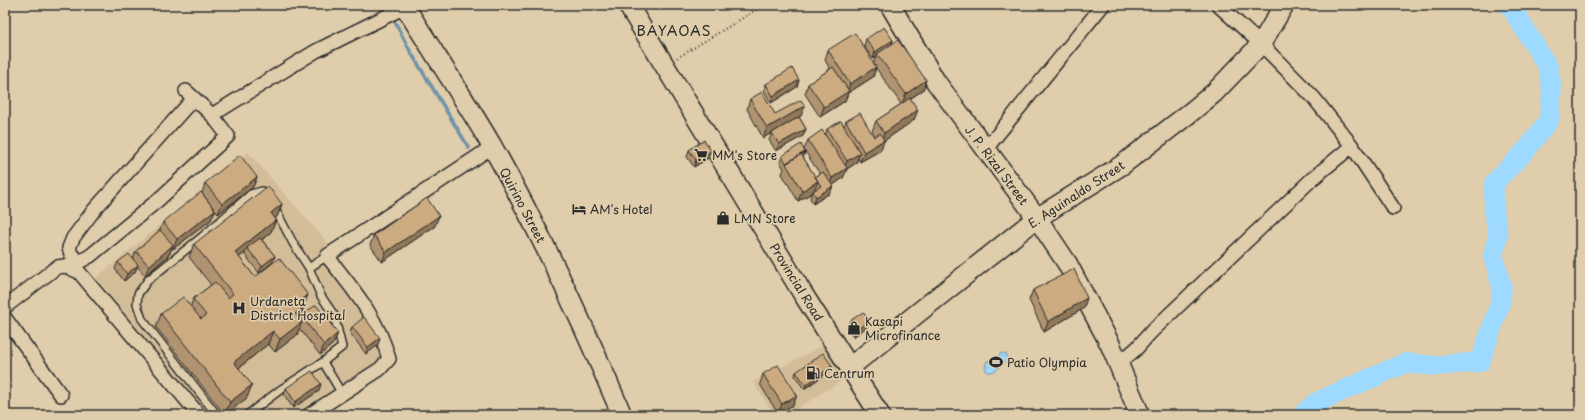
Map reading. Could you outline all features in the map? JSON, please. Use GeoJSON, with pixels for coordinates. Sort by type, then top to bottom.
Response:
{"type":"FeatureCollection","features":[{"type":"Feature","properties":{"kind":"street","name":"Provincial Road"},"geometry":{"type":"LineString","coordinates":[[628,5],[666,65],[803,294],[880,415]]}},
{"type":"Feature","properties":{"kind":"street","name":"J. P. Rizal Street"},"geometry":{"type":"LineString","coordinates":[[890,5],[936,82],[985,150],[1037,218],[1071,270],[1110,344],[1140,415]]}},
{"type":"Feature","properties":{"kind":"street"},"geometry":{"type":"LineString","coordinates":[[985,150],[1103,5]]}},
{"type":"Feature","properties":{"kind":"street"},"geometry":{"type":"LineString","coordinates":[[1218,5],[1261,44],[1314,98],[1352,146],[1393,208]]}},
{"type":"Feature","properties":{"kind":"street","name":"E. Aguinaldo Street"},"geometry":{"type":"LineString","coordinates":[[850,367],[1037,218],[1122,165],[1214,93],[1261,44],[1284,5]]}},
{"type":"Feature","properties":{"kind":"street"},"geometry":{"type":"LineString","coordinates":[[212,115],[316,51],[404,6]]}},
{"type":"Feature","properties":{"kind":"street","name":"Quirino Street"},"geometry":{"type":"LineString","coordinates":[[404,6],[464,99],[492,147],[564,282],[622,415]]}},
{"type":"Feature","properties":{"kind":"street"},"geometry":{"type":"LineString","coordinates":[[190,94],[212,115],[228,136],[157,201],[90,256],[79,262],[71,254],[69,248],[73,238],[94,210],[190,94]]}},
{"type":"Feature","properties":{"kind":"street"},"geometry":{"type":"LineString","coordinates":[[1118,364],[1136,349],[1151,332],[1312,178],[1352,146]]}},
{"type":"Feature","properties":{"kind":"street"},"geometry":{"type":"LineString","coordinates":[[309,415],[380,370],[389,359],[380,330],[358,295],[327,256],[492,147]]}},
{"type":"Feature","properties":{"kind":"street"},"geometry":{"type":"LineString","coordinates":[[5,307],[57,267],[65,266],[79,272],[199,415]]}},
{"type":"Feature","properties":{"kind":"street"},"geometry":{"type":"LineString","coordinates":[[5,318],[60,395]]}},
{"type":"Feature","properties":{"kind":"lane"},"geometry":{"type":"LineString","coordinates":[[217,415],[142,319],[138,304],[138,294],[148,280],[257,191],[262,191],[272,202],[293,243],[309,268],[321,296],[334,315],[342,347],[247,415]]}},
{"type":"Feature","properties":{"kind":"lane"},"geometry":{"type":"LineString","coordinates":[[309,268],[327,256]]}},
{"type":"Feature","properties":{"kind":"lane"},"geometry":{"type":"LineString","coordinates":[[323,362],[342,394]]}},
{"type":"Feature","properties":{"kind":"path"},"geometry":{"type":"LineString","coordinates":[[666,65],[764,5]]}},
{"type":"Feature","properties":{"kind":"shaded area","name":"Urdaneta District Hospital"},"geometry":{"type":"Polygon","coordinates":[[[248,152],[328,243],[319,254],[379,338],[382,358],[301,415],[207,415],[96,278],[248,152]]]}},
{"type":"Feature","properties":{"kind":"shaded area"},"geometry":{"type":"Polygon","coordinates":[[[824,345],[844,379],[787,415],[774,415],[753,382],[824,345]]]}},
{"type":"Feature","properties":{"kind":"water","name":"Patio Olympia"},"geometry":{"type":"Polygon","coordinates":[[[1001,353],[1006,354],[1008,358],[993,372],[987,372],[985,367],[987,361],[996,360],[1001,353]]]}},
{"type":"Feature","properties":{"kind":"building"},"geometry":{"type":"Polygon","coordinates":[[[884,27],[893,40],[875,52],[866,39],[884,27]]]}},
{"type":"Feature","properties":{"kind":"building"},"geometry":{"type":"Polygon","coordinates":[[[855,33],[876,67],[850,84],[828,50],[855,33]]]}},
{"type":"Feature","properties":{"kind":"building"},"geometry":{"type":"Polygon","coordinates":[[[898,40],[926,80],[906,94],[877,54],[898,40]]]}},
{"type":"Feature","properties":{"kind":"building"},"geometry":{"type":"Polygon","coordinates":[[[833,67],[849,91],[824,107],[808,84],[833,67]]]}},
{"type":"Feature","properties":{"kind":"building"},"geometry":{"type":"Polygon","coordinates":[[[792,68],[799,80],[773,96],[766,84],[792,68]]]}},
{"type":"Feature","properties":{"kind":"building"},"geometry":{"type":"Polygon","coordinates":[[[762,92],[775,114],[801,100],[805,106],[767,128],[750,99],[762,92]]]}},
{"type":"Feature","properties":{"kind":"building"},"geometry":{"type":"Polygon","coordinates":[[[910,98],[918,110],[884,133],[876,121],[910,98]]]}},
{"type":"Feature","properties":{"kind":"building"},"geometry":{"type":"Polygon","coordinates":[[[860,113],[874,137],[880,133],[884,140],[864,152],[846,121],[860,113]]]}},
{"type":"Feature","properties":{"kind":"building"},"geometry":{"type":"Polygon","coordinates":[[[799,117],[806,129],[779,144],[772,133],[799,117]]]}},
{"type":"Feature","properties":{"kind":"building"},"geometry":{"type":"Polygon","coordinates":[[[841,121],[860,153],[847,161],[827,129],[841,121]]]}},
{"type":"Feature","properties":{"kind":"building"},"geometry":{"type":"Polygon","coordinates":[[[822,130],[847,168],[832,178],[808,140],[822,130]]]}},
{"type":"Feature","properties":{"kind":"building"},"geometry":{"type":"Polygon","coordinates":[[[704,140],[711,151],[696,160],[689,150],[704,140]]]}},
{"type":"Feature","properties":{"kind":"building"},"geometry":{"type":"Polygon","coordinates":[[[801,144],[805,152],[786,163],[782,156],[801,144]]]}},
{"type":"Feature","properties":{"kind":"building"},"geometry":{"type":"Polygon","coordinates":[[[801,154],[818,181],[802,191],[786,164],[801,154]]]}},
{"type":"Feature","properties":{"kind":"building"},"geometry":{"type":"Polygon","coordinates":[[[240,155],[257,177],[222,204],[205,183],[240,155]]]}},
{"type":"Feature","properties":{"kind":"building"},"geometry":{"type":"Polygon","coordinates":[[[823,172],[833,186],[816,197],[813,191],[821,186],[815,177],[823,172]]]}},
{"type":"Feature","properties":{"kind":"building"},"geometry":{"type":"Polygon","coordinates":[[[268,186],[282,204],[271,213],[276,220],[235,252],[255,277],[279,258],[308,295],[300,301],[304,307],[295,314],[302,322],[280,339],[273,331],[234,362],[252,385],[230,402],[161,314],[183,297],[201,319],[206,315],[193,299],[215,282],[228,298],[233,294],[194,244],[268,186]]]}},
{"type":"Feature","properties":{"kind":"building"},"geometry":{"type":"Polygon","coordinates":[[[201,192],[215,210],[177,239],[163,222],[201,192]]]}},
{"type":"Feature","properties":{"kind":"building"},"geometry":{"type":"Polygon","coordinates":[[[427,198],[439,216],[386,252],[374,235],[427,198]]]}},
{"type":"Feature","properties":{"kind":"building"},"geometry":{"type":"Polygon","coordinates":[[[160,230],[173,245],[149,266],[136,251],[160,230]]]}},
{"type":"Feature","properties":{"kind":"building"},"geometry":{"type":"Polygon","coordinates":[[[260,238],[275,256],[262,266],[247,248],[260,238]]]}},
{"type":"Feature","properties":{"kind":"building"},"geometry":{"type":"Polygon","coordinates":[[[129,254],[138,265],[127,274],[118,262],[129,254]]]}},
{"type":"Feature","properties":{"kind":"building","name":"Patio Olympia"},"geometry":{"type":"Polygon","coordinates":[[[1074,269],[1087,298],[1048,322],[1033,290],[1074,269]]]}},
{"type":"Feature","properties":{"kind":"building"},"geometry":{"type":"Polygon","coordinates":[[[316,305],[338,333],[324,345],[301,316],[316,305]]]}},
{"type":"Feature","properties":{"kind":"building"},"geometry":{"type":"Polygon","coordinates":[[[863,312],[869,321],[856,330],[850,321],[863,312]]]}},
{"type":"Feature","properties":{"kind":"building"},"geometry":{"type":"Polygon","coordinates":[[[364,317],[380,338],[368,347],[352,327],[364,317]]]}},
{"type":"Feature","properties":{"kind":"building","name":"Centrum"},"geometry":{"type":"Polygon","coordinates":[[[823,353],[832,366],[806,385],[796,372],[823,353]]]}},
{"type":"Feature","properties":{"kind":"building"},"geometry":{"type":"Polygon","coordinates":[[[778,365],[797,395],[782,404],[763,374],[778,365]]]}},
{"type":"Feature","properties":{"kind":"building"},"geometry":{"type":"Polygon","coordinates":[[[312,371],[321,384],[295,402],[286,388],[312,371]]]}},
{"type":"Feature","properties":{"kind":"waterway"},"geometry":{"type":"LineString","coordinates":[[385,5],[388,9]]}},
{"type":"Feature","properties":{"kind":"waterway"},"geometry":{"type":"LineString","coordinates":[[1302,415],[1315,403],[1405,363],[1435,366],[1480,362],[1500,304],[1502,287],[1493,256],[1498,235],[1494,211],[1494,183],[1527,149],[1549,120],[1552,89],[1548,67],[1511,7],[1508,5]]}},
{"type":"Feature","properties":{"kind":"waterway"},"geometry":{"type":"LineString","coordinates":[[394,20],[410,51],[469,148]]}},
{"type":"Feature","properties":{"kind":"place","name":"MM's Store"},"geometry":{"type":"Point","coordinates":[701,155]}},
{"type":"Feature","properties":{"kind":"place","name":"AM's Hotel"},"geometry":{"type":"Point","coordinates":[579,209]}},
{"type":"Feature","properties":{"kind":"place","name":"LMN Store"},"geometry":{"type":"Point","coordinates":[723,218]}},
{"type":"Feature","properties":{"kind":"place","name":"Urdaneta District Hospital"},"geometry":{"type":"Point","coordinates":[239,308]}},
{"type":"Feature","properties":{"kind":"place","name":"Kasapi Microfinance"},"geometry":{"type":"Point","coordinates":[854,328]}},
{"type":"Feature","properties":{"kind":"place","name":"Patio Olympia"},"geometry":{"type":"Point","coordinates":[996,362]}},
{"type":"Feature","properties":{"kind":"place","name":"Centrum"},"geometry":{"type":"Point","coordinates":[813,373]}},
{"type":"Feature","properties":{"kind":"district","name":"BAYAOAS"},"geometry":{"type":"Point","coordinates":[674,30]}}]}
